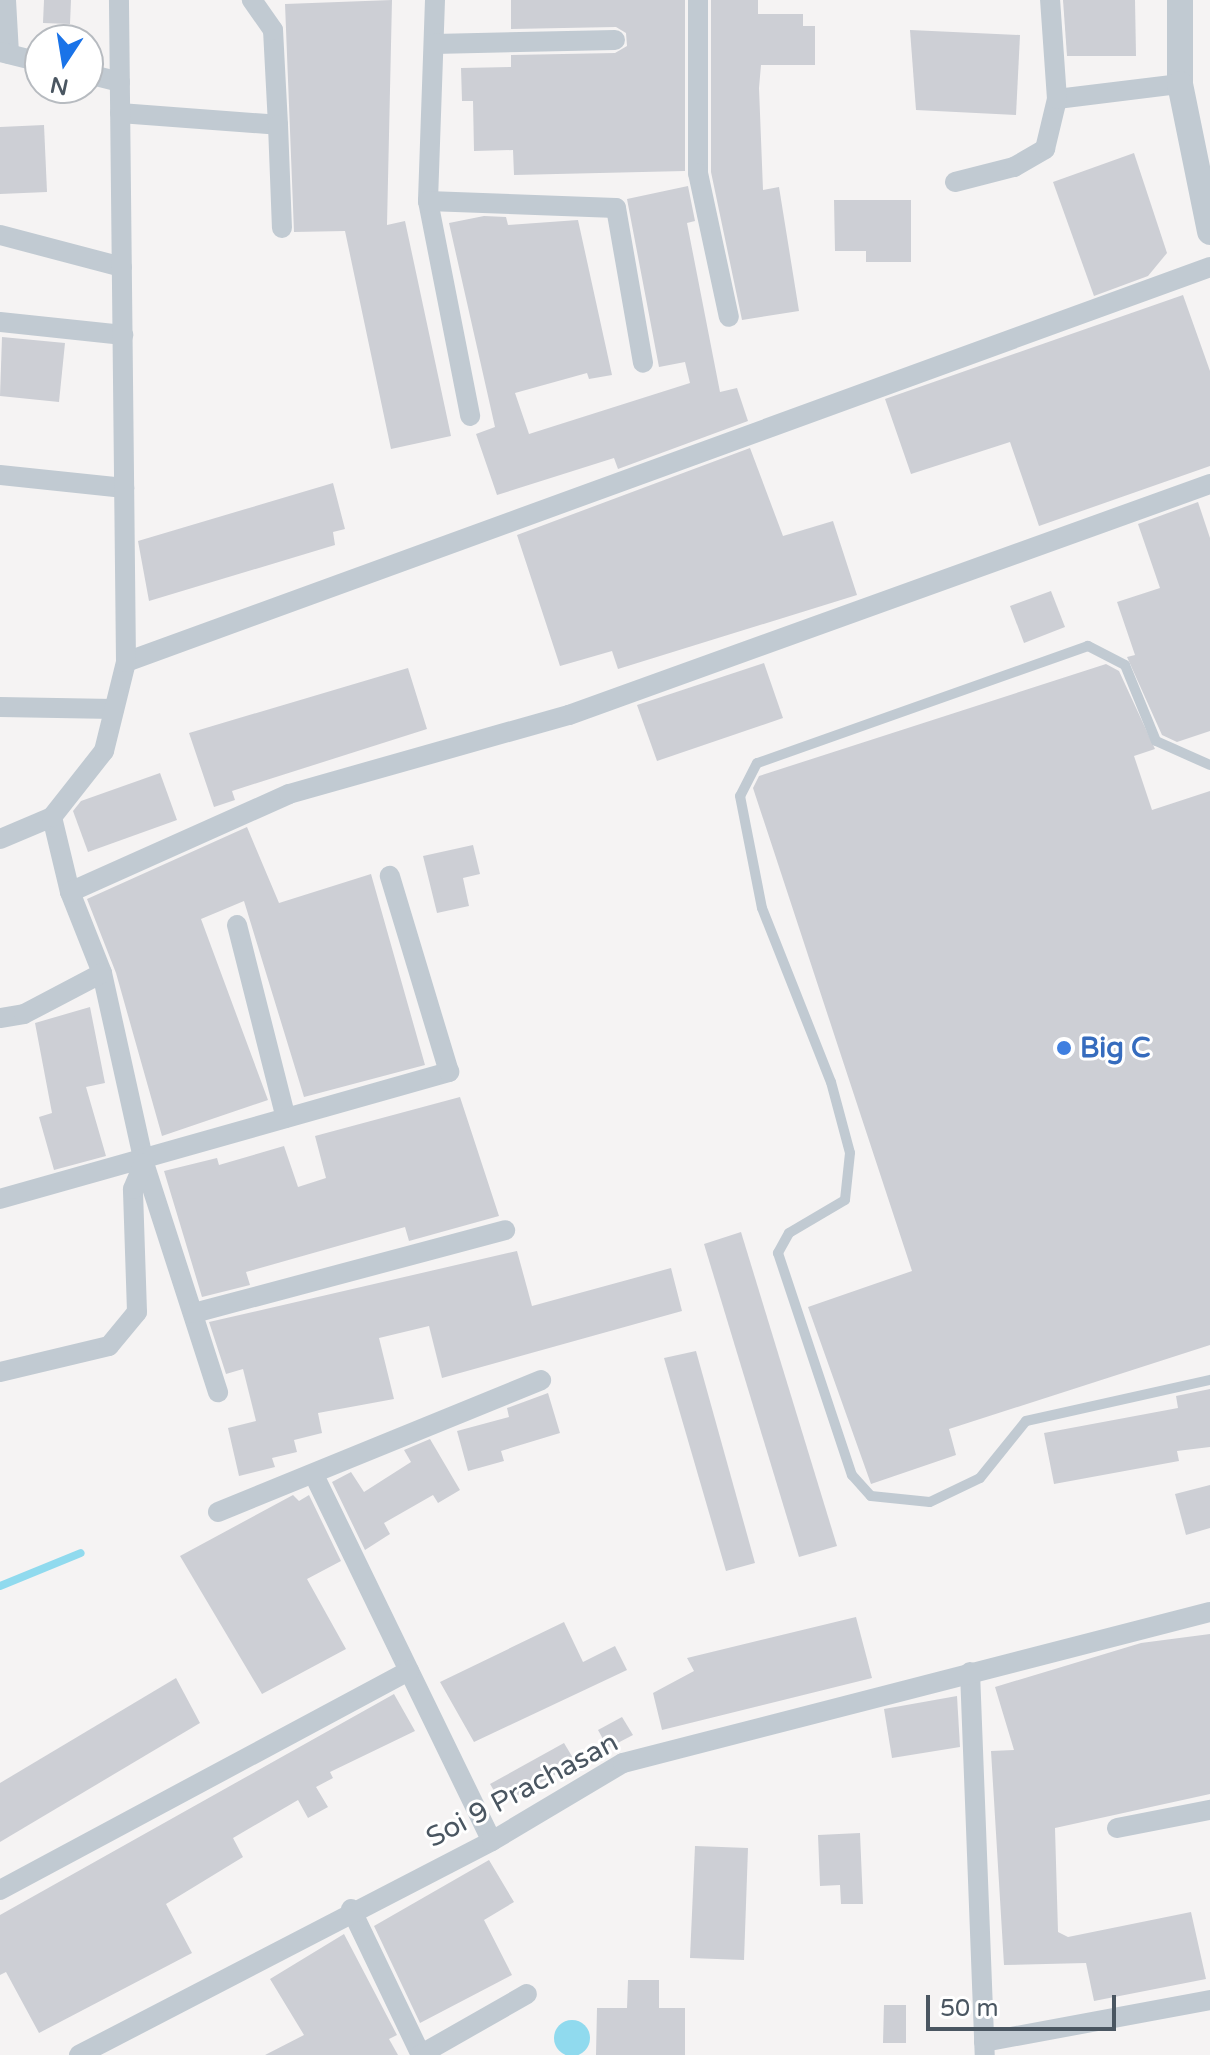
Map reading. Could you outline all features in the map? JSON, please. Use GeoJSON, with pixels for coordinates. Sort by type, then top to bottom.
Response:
{"type":"FeatureCollection","features":[{"type":"Feature","properties":{"kind":"street"},"geometry":{"type":"LineString","coordinates":[[6,0],[4,53],[24,58]]}},
{"type":"Feature","properties":{"kind":"street"},"geometry":{"type":"LineString","coordinates":[[0,839],[52,817],[104,751],[126,662],[119,0]]}},
{"type":"Feature","properties":{"kind":"street"},"geometry":{"type":"LineString","coordinates":[[252,0],[273,30],[282,228]]}},
{"type":"Feature","properties":{"kind":"street"},"geometry":{"type":"LineString","coordinates":[[435,0],[428,201],[470,416]]}},
{"type":"Feature","properties":{"kind":"street"},"geometry":{"type":"LineString","coordinates":[[698,0],[698,173],[729,317]]}},
{"type":"Feature","properties":{"kind":"street"},"geometry":{"type":"LineString","coordinates":[[955,182],[1033,159],[1054,128],[1057,99],[1050,0]]}},
{"type":"Feature","properties":{"kind":"street"},"geometry":{"type":"LineString","coordinates":[[1180,0],[1180,84],[1210,232]]}},
{"type":"Feature","properties":{"kind":"street"},"geometry":{"type":"LineString","coordinates":[[434,44],[615,40]]}},
{"type":"Feature","properties":{"kind":"street"},"geometry":{"type":"LineString","coordinates":[[104,78],[120,82]]}},
{"type":"Feature","properties":{"kind":"street"},"geometry":{"type":"LineString","coordinates":[[1057,99],[1180,84]]}},
{"type":"Feature","properties":{"kind":"street"},"geometry":{"type":"LineString","coordinates":[[120,113],[278,125]]}},
{"type":"Feature","properties":{"kind":"street"},"geometry":{"type":"LineString","coordinates":[[428,201],[616,208],[643,363]]}},
{"type":"Feature","properties":{"kind":"street"},"geometry":{"type":"LineString","coordinates":[[0,235],[122,267]]}},
{"type":"Feature","properties":{"kind":"street"},"geometry":{"type":"LineString","coordinates":[[126,662],[1210,267]]}},
{"type":"Feature","properties":{"kind":"street"},"geometry":{"type":"LineString","coordinates":[[0,322],[123,335]]}},
{"type":"Feature","properties":{"kind":"street"},"geometry":{"type":"LineString","coordinates":[[0,475],[124,488]]}},
{"type":"Feature","properties":{"kind":"street"},"geometry":{"type":"LineString","coordinates":[[70,892],[289,794],[569,715],[1210,484]]}},
{"type":"Feature","properties":{"kind":"street"},"geometry":{"type":"LineString","coordinates":[[0,707],[114,709]]}},
{"type":"Feature","properties":{"kind":"street"},"geometry":{"type":"LineString","coordinates":[[52,817],[70,892],[102,973],[144,1163],[218,1392]]}},
{"type":"Feature","properties":{"kind":"street"},"geometry":{"type":"LineString","coordinates":[[0,1199],[144,1163],[286,1118],[449,1072],[390,876]]}},
{"type":"Feature","properties":{"kind":"street"},"geometry":{"type":"LineString","coordinates":[[237,925],[286,1118]]}},
{"type":"Feature","properties":{"kind":"street"},"geometry":{"type":"LineString","coordinates":[[0,1018],[24,1014],[102,973]]}},
{"type":"Feature","properties":{"kind":"street"},"geometry":{"type":"LineString","coordinates":[[0,1372],[109,1346],[137,1312],[133,1189],[144,1163]]}},
{"type":"Feature","properties":{"kind":"street"},"geometry":{"type":"LineString","coordinates":[[194,1313],[505,1230]]}},
{"type":"Feature","properties":{"kind":"street"},"geometry":{"type":"LineString","coordinates":[[218,1512],[314,1475],[453,1410],[541,1380]]}},
{"type":"Feature","properties":{"kind":"street"},"geometry":{"type":"LineString","coordinates":[[314,1475],[492,1841]]}},
{"type":"Feature","properties":{"kind":"street","name":"Soi 9 Prachasan"},"geometry":{"type":"LineString","coordinates":[[79,2055],[351,1909],[492,1841],[623,1763],[1210,1612]]}},
{"type":"Feature","properties":{"kind":"street"},"geometry":{"type":"LineString","coordinates":[[0,1890],[409,1671]]}},
{"type":"Feature","properties":{"kind":"street"},"geometry":{"type":"LineString","coordinates":[[970,1672],[984,2049],[1210,2000]]}},
{"type":"Feature","properties":{"kind":"street"},"geometry":{"type":"LineString","coordinates":[[1117,1828],[1210,1810]]}},
{"type":"Feature","properties":{"kind":"street"},"geometry":{"type":"LineString","coordinates":[[351,1909],[420,2055],[527,1994]]}},
{"type":"Feature","properties":{"kind":"lane"},"geometry":{"type":"LineString","coordinates":[[1210,765],[1156,741],[1125,665],[1088,646],[757,763],[740,796],[762,908],[831,1082],[850,1153],[845,1200],[789,1233],[778,1253],[852,1475],[871,1496],[930,1502],[980,1478],[1026,1421],[1210,1380]]}},
{"type":"Feature","properties":{"kind":"water"},"geometry":{"type":"Polygon","coordinates":[[[572,2020],[584,2026],[590,2038],[584,2050],[572,2056],[560,2050],[554,2038],[560,2026],[572,2020]]]}},
{"type":"Feature","properties":{"kind":"building"},"geometry":{"type":"Polygon","coordinates":[[[44,0],[71,0],[70,24],[43,23],[44,0]]]}},
{"type":"Feature","properties":{"kind":"building"},"geometry":{"type":"Polygon","coordinates":[[[392,0],[387,225],[405,221],[451,436],[391,449],[345,231],[294,232],[285,4],[392,0]]]}},
{"type":"Feature","properties":{"kind":"building"},"geometry":{"type":"Polygon","coordinates":[[[511,0],[685,0],[685,171],[514,175],[513,150],[474,151],[473,101],[462,101],[461,68],[511,67],[511,55],[615,53],[627,46],[626,33],[616,27],[511,29],[511,0]]]}},
{"type":"Feature","properties":{"kind":"building"},"geometry":{"type":"Polygon","coordinates":[[[711,0],[758,0],[758,14],[803,14],[803,26],[815,26],[815,65],[761,65],[759,88],[763,190],[779,187],[799,311],[742,320],[711,172],[711,0]]]}},
{"type":"Feature","properties":{"kind":"building"},"geometry":{"type":"Polygon","coordinates":[[[1063,0],[1135,0],[1136,56],[1067,56],[1063,0]]]}},
{"type":"Feature","properties":{"kind":"building"},"geometry":{"type":"Polygon","coordinates":[[[910,30],[1020,35],[1016,115],[916,110],[910,30]]]}},
{"type":"Feature","properties":{"kind":"building"},"geometry":{"type":"Polygon","coordinates":[[[44,125],[47,192],[0,194],[0,127],[44,125]]]}},
{"type":"Feature","properties":{"kind":"building"},"geometry":{"type":"Polygon","coordinates":[[[1134,153],[1167,253],[1148,276],[1094,296],[1053,182],[1134,153]]]}},
{"type":"Feature","properties":{"kind":"building"},"geometry":{"type":"Polygon","coordinates":[[[688,186],[695,221],[687,223],[720,392],[737,388],[748,421],[618,469],[614,458],[497,495],[476,434],[495,427],[449,223],[484,216],[506,217],[508,225],[578,220],[612,375],[589,379],[587,373],[515,393],[529,434],[690,383],[685,362],[659,367],[627,199],[688,186]]]}},
{"type":"Feature","properties":{"kind":"building"},"geometry":{"type":"Polygon","coordinates":[[[834,200],[911,200],[911,262],[866,262],[866,251],[835,251],[834,200]]]}},
{"type":"Feature","properties":{"kind":"building"},"geometry":{"type":"Polygon","coordinates":[[[1183,295],[1210,371],[1210,466],[1039,526],[1010,442],[911,474],[885,399],[1183,295]]]}},
{"type":"Feature","properties":{"kind":"building"},"geometry":{"type":"Polygon","coordinates":[[[2,337],[65,343],[59,402],[0,396],[2,337]]]}},
{"type":"Feature","properties":{"kind":"building"},"geometry":{"type":"Polygon","coordinates":[[[750,448],[783,536],[833,521],[857,595],[618,669],[612,651],[560,666],[517,535],[750,448]]]}},
{"type":"Feature","properties":{"kind":"building"},"geometry":{"type":"Polygon","coordinates":[[[333,483],[345,529],[333,532],[335,545],[149,601],[138,541],[333,483]]]}},
{"type":"Feature","properties":{"kind":"building"},"geometry":{"type":"Polygon","coordinates":[[[1198,502],[1210,538],[1210,731],[1177,742],[1162,735],[1127,657],[1135,655],[1117,602],[1160,588],[1138,524],[1198,502]]]}},
{"type":"Feature","properties":{"kind":"building"},"geometry":{"type":"Polygon","coordinates":[[[1051,591],[1065,627],[1024,643],[1010,606],[1051,591]]]}},
{"type":"Feature","properties":{"kind":"building"},"geometry":{"type":"Polygon","coordinates":[[[764,663],[783,718],[657,761],[637,705],[764,663]]]}},
{"type":"Feature","properties":{"kind":"building"},"geometry":{"type":"Polygon","coordinates":[[[1106,664],[1119,671],[1155,749],[1134,756],[1152,810],[1210,791],[1210,1345],[949,1429],[956,1455],[871,1484],[808,1307],[912,1271],[753,788],[759,776],[1106,664]]]}},
{"type":"Feature","properties":{"kind":"building"},"geometry":{"type":"Polygon","coordinates":[[[408,668],[427,729],[232,791],[235,800],[214,807],[189,733],[408,668]]]}},
{"type":"Feature","properties":{"kind":"building"},"geometry":{"type":"Polygon","coordinates":[[[160,773],[177,820],[88,852],[73,811],[81,801],[160,773]]]}},
{"type":"Feature","properties":{"kind":"building"},"geometry":{"type":"Polygon","coordinates":[[[247,827],[279,903],[371,874],[425,1065],[304,1097],[244,901],[201,919],[268,1100],[162,1136],[116,973],[87,899],[247,827]]]}},
{"type":"Feature","properties":{"kind":"building"},"geometry":{"type":"Polygon","coordinates":[[[473,845],[480,874],[463,878],[469,906],[437,913],[423,856],[473,845]]]}},
{"type":"Feature","properties":{"kind":"building"},"geometry":{"type":"Polygon","coordinates":[[[90,1007],[105,1083],[86,1087],[106,1156],[54,1170],[39,1117],[52,1113],[35,1023],[90,1007]]]}},
{"type":"Feature","properties":{"kind":"building"},"geometry":{"type":"Polygon","coordinates":[[[460,1097],[499,1216],[409,1241],[405,1227],[246,1272],[250,1285],[202,1297],[164,1171],[217,1158],[219,1165],[284,1146],[298,1187],[326,1178],[315,1136],[460,1097]]]}},
{"type":"Feature","properties":{"kind":"building"},"geometry":{"type":"Polygon","coordinates":[[[741,1232],[837,1546],[799,1557],[704,1244],[741,1232]]]}},
{"type":"Feature","properties":{"kind":"building"},"geometry":{"type":"Polygon","coordinates":[[[517,1251],[532,1306],[671,1268],[682,1311],[442,1378],[429,1326],[379,1338],[394,1399],[318,1413],[322,1433],[294,1440],[297,1452],[272,1458],[275,1467],[239,1476],[228,1428],[256,1421],[243,1369],[226,1374],[209,1322],[517,1251]]]}},
{"type":"Feature","properties":{"kind":"building"},"geometry":{"type":"Polygon","coordinates":[[[696,1351],[755,1563],[726,1571],[664,1358],[696,1351]]]}},
{"type":"Feature","properties":{"kind":"building"},"geometry":{"type":"Polygon","coordinates":[[[1210,1389],[1210,1447],[1177,1451],[1179,1461],[1054,1484],[1044,1433],[1178,1408],[1176,1396],[1210,1389]]]}},
{"type":"Feature","properties":{"kind":"building"},"geometry":{"type":"Polygon","coordinates":[[[548,1393],[560,1433],[501,1451],[504,1461],[468,1471],[457,1431],[509,1417],[507,1408],[548,1393]]]}},
{"type":"Feature","properties":{"kind":"building"},"geometry":{"type":"Polygon","coordinates":[[[430,1439],[460,1490],[438,1503],[433,1495],[384,1523],[390,1534],[365,1550],[332,1482],[351,1472],[364,1492],[411,1462],[404,1450],[430,1439]]]}},
{"type":"Feature","properties":{"kind":"building"},"geometry":{"type":"Polygon","coordinates":[[[1210,1485],[1210,1528],[1186,1535],[1175,1494],[1210,1485]]]}},
{"type":"Feature","properties":{"kind":"building"},"geometry":{"type":"Polygon","coordinates":[[[293,1495],[299,1501],[309,1495],[341,1561],[307,1579],[346,1649],[262,1694],[180,1556],[293,1495]]]}},
{"type":"Feature","properties":{"kind":"building"},"geometry":{"type":"Polygon","coordinates":[[[856,1617],[872,1678],[662,1730],[653,1693],[694,1671],[687,1658],[856,1617]]]}},
{"type":"Feature","properties":{"kind":"building"},"geometry":{"type":"Polygon","coordinates":[[[564,1622],[583,1662],[615,1646],[627,1670],[474,1742],[440,1682],[564,1622]]]}},
{"type":"Feature","properties":{"kind":"building"},"geometry":{"type":"Polygon","coordinates":[[[1210,1634],[1210,1794],[1055,1828],[1058,1932],[1068,1937],[1191,1912],[1206,1979],[1094,2001],[1086,1963],[1004,1965],[991,1751],[1014,1750],[995,1687],[1141,1643],[1210,1634]]]}},
{"type":"Feature","properties":{"kind":"building"},"geometry":{"type":"Polygon","coordinates":[[[176,1678],[200,1723],[0,1842],[0,1783],[176,1678]]]}},
{"type":"Feature","properties":{"kind":"building"},"geometry":{"type":"Polygon","coordinates":[[[394,1694],[415,1731],[330,1772],[333,1778],[316,1787],[328,1807],[308,1818],[298,1800],[233,1838],[243,1857],[166,1904],[192,1953],[39,2033],[6,1972],[0,1975],[0,1915],[394,1694]]]}},
{"type":"Feature","properties":{"kind":"building"},"geometry":{"type":"Polygon","coordinates":[[[957,1696],[960,1747],[892,1758],[884,1709],[957,1696]]]}},
{"type":"Feature","properties":{"kind":"building"},"geometry":{"type":"Polygon","coordinates":[[[622,1717],[633,1735],[608,1748],[598,1730],[622,1717]]]}},
{"type":"Feature","properties":{"kind":"building"},"geometry":{"type":"Polygon","coordinates":[[[564,1743],[576,1763],[502,1804],[490,1784],[564,1743]]]}},
{"type":"Feature","properties":{"kind":"building"},"geometry":{"type":"Polygon","coordinates":[[[860,1833],[863,1904],[841,1904],[840,1885],[820,1886],[818,1835],[860,1833]]]}},
{"type":"Feature","properties":{"kind":"building"},"geometry":{"type":"Polygon","coordinates":[[[695,1846],[748,1848],[744,1960],[690,1958],[695,1846]]]}},
{"type":"Feature","properties":{"kind":"building"},"geometry":{"type":"Polygon","coordinates":[[[489,1860],[514,1902],[484,1920],[512,1975],[420,2023],[374,1926],[489,1860]]]}},
{"type":"Feature","properties":{"kind":"building"},"geometry":{"type":"Polygon","coordinates":[[[344,1934],[397,2035],[389,2039],[398,2055],[265,2055],[304,2035],[270,1979],[344,1934]]]}},
{"type":"Feature","properties":{"kind":"building"},"geometry":{"type":"Polygon","coordinates":[[[628,1980],[659,1980],[659,2008],[685,2008],[685,2055],[596,2055],[597,2008],[627,2008],[628,1980]]]}},
{"type":"Feature","properties":{"kind":"building"},"geometry":{"type":"Polygon","coordinates":[[[884,2005],[906,2005],[906,2043],[883,2043],[884,2005]]]}},
{"type":"Feature","properties":{"kind":"waterway"},"geometry":{"type":"LineString","coordinates":[[0,1586],[81,1553]]}},
{"type":"Feature","properties":{"kind":"place","name":"Big C"},"geometry":{"type":"Point","coordinates":[1064,1048]}}]}
